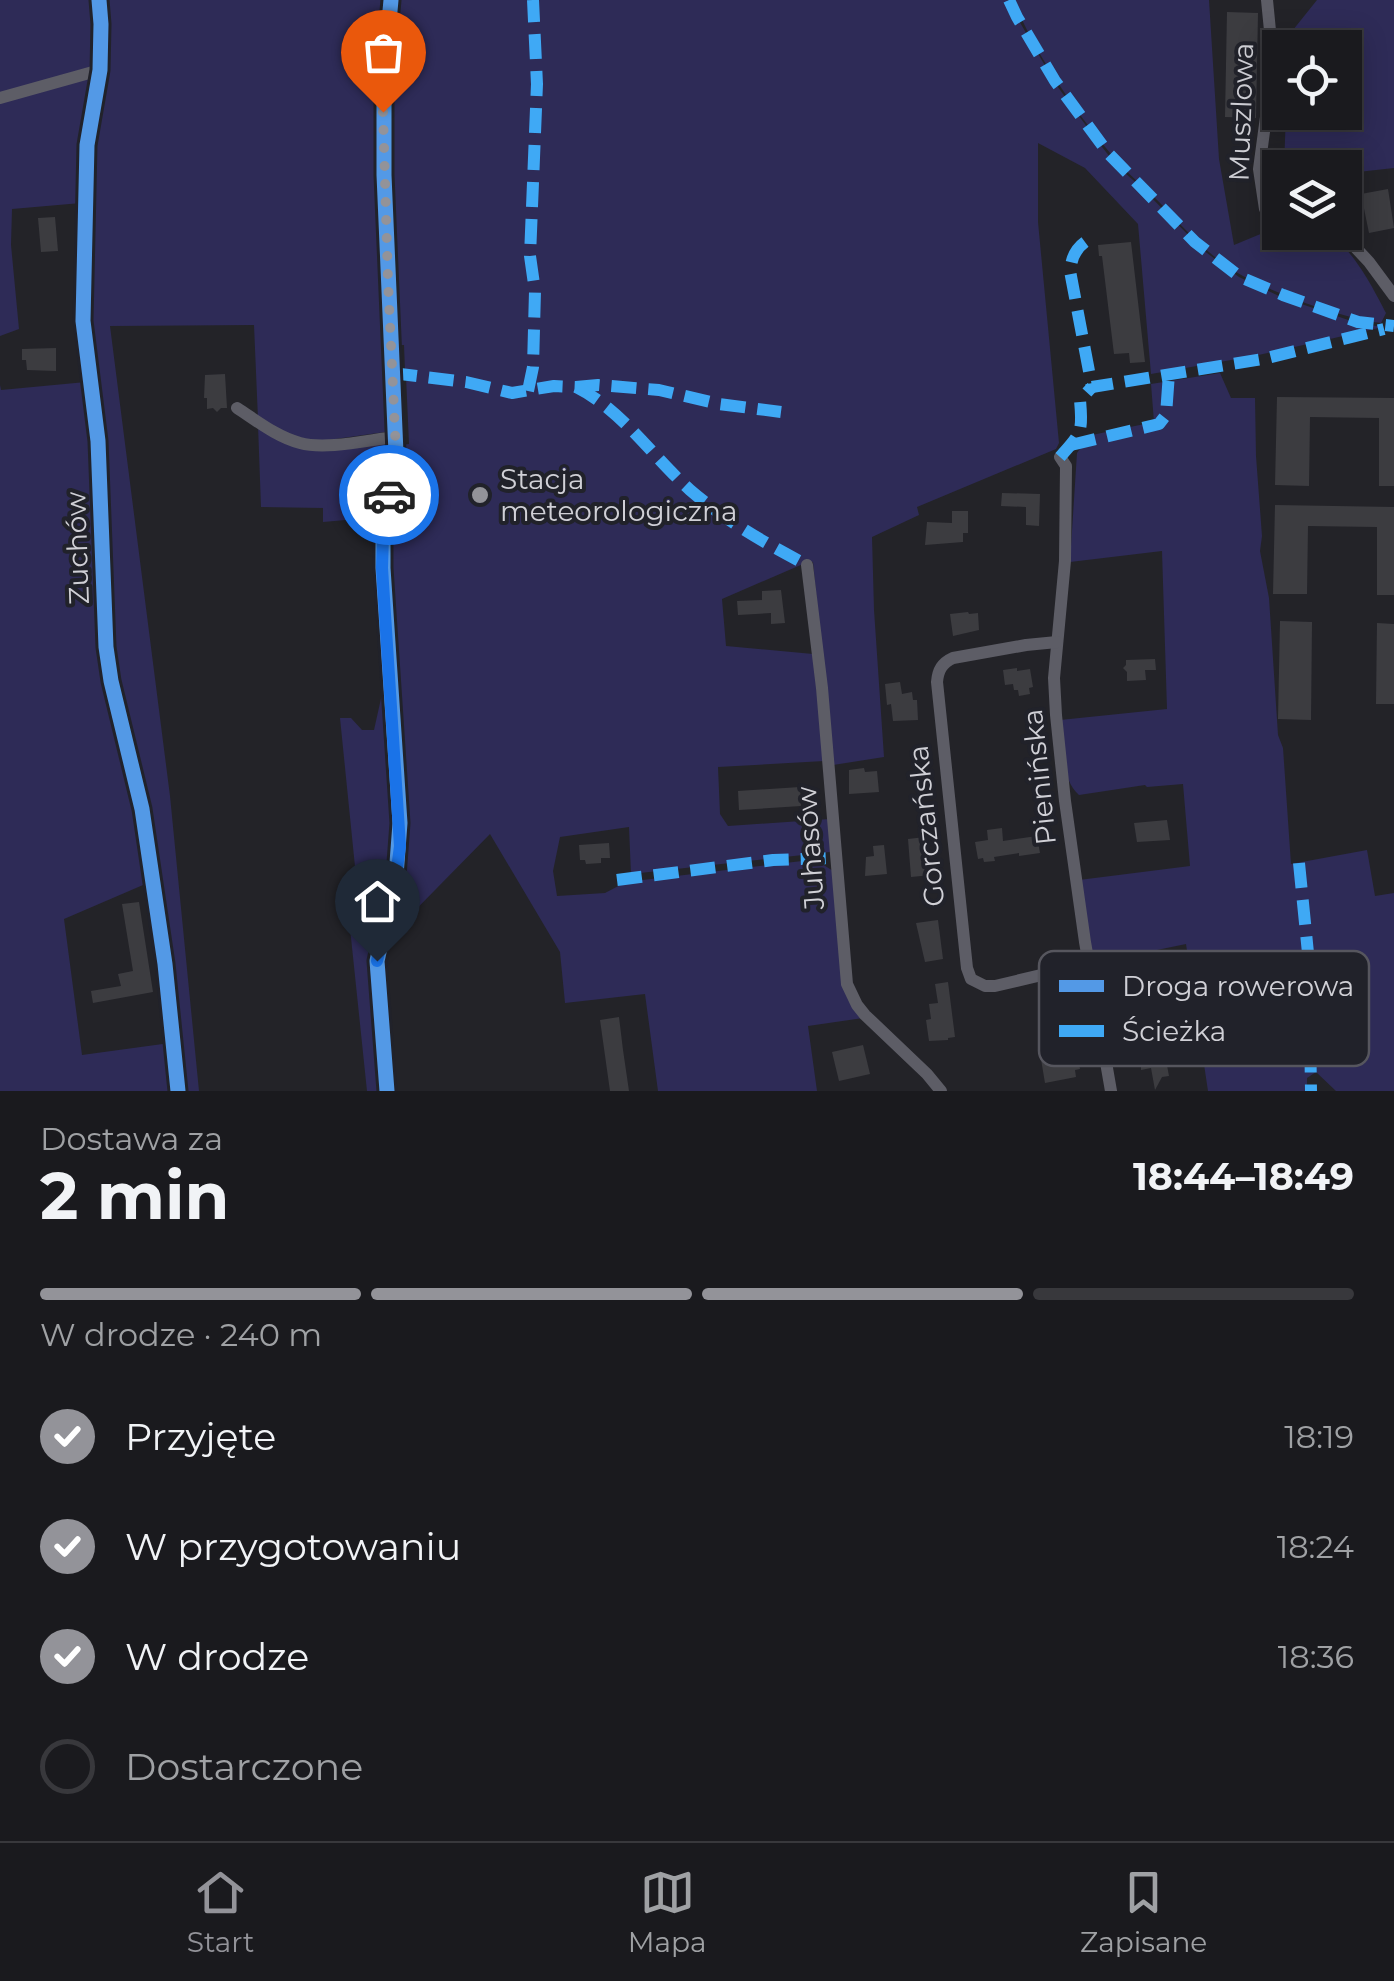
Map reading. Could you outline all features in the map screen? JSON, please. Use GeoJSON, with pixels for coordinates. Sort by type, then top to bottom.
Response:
{"type":"FeatureCollection","features":[{"type":"Feature","properties":{"kind":"street","name":"Zuchów"},"geometry":{"type":"LineString","coordinates":[[99,0],[100,70],[87,146],[83,321],[98,441],[106,647],[142,809],[165,964],[178,1091]]}},
{"type":"Feature","properties":{"kind":"street"},"geometry":{"type":"LineString","coordinates":[[387,1091],[377,961],[400,846],[382,568],[395,437],[384,174],[384,76],[391,0]]}},
{"type":"Feature","properties":{"kind":"street","name":"Muszlowa"},"geometry":{"type":"LineString","coordinates":[[1262,190],[1259,169],[1272,51],[1267,0]]}},
{"type":"Feature","properties":{"kind":"street"},"geometry":{"type":"LineString","coordinates":[[0,98],[100,70]]}},
{"type":"Feature","properties":{"kind":"street"},"geometry":{"type":"LineString","coordinates":[[1358,250],[1394,296]]}},
{"type":"Feature","properties":{"kind":"street"},"geometry":{"type":"LineString","coordinates":[[237,408],[273,432],[314,446],[395,437]]}},
{"type":"Feature","properties":{"kind":"street","name":"Pienińska"},"geometry":{"type":"LineString","coordinates":[[1060,457],[1066,466],[1065,561],[1054,678],[1065,801],[1086,951]]}},
{"type":"Feature","properties":{"kind":"street","name":"Juhasów"},"geometry":{"type":"LineString","coordinates":[[807,564],[822,688],[847,984],[865,1015],[941,1091]]}},
{"type":"Feature","properties":{"kind":"street","name":"Gorczańska"},"geometry":{"type":"LineString","coordinates":[[1039,976],[986,986],[971,979],[967,968],[937,682],[943,664],[953,658],[1058,642]]}},
{"type":"Feature","properties":{"kind":"street","name":"Pienińska"},"geometry":{"type":"LineString","coordinates":[[1106,1066],[1111,1091]]}},
{"type":"Feature","properties":{"kind":"shaded area"},"geometry":{"type":"Polygon","coordinates":[[[0,0],[96,0],[98,24],[81,203],[12,209],[11,245],[19,329],[0,336],[0,0]]]}},
{"type":"Feature","properties":{"kind":"shaded area"},"geometry":{"type":"Polygon","coordinates":[[[102,0],[388,0],[389,427],[385,432],[314,442],[298,439],[258,419],[254,325],[110,326],[170,796],[199,1091],[181,1091],[169,965],[115,681],[88,346],[91,145],[102,0]]]}},
{"type":"Feature","properties":{"kind":"shaded area"},"geometry":{"type":"Polygon","coordinates":[[[394,0],[1007,0],[1055,83],[1095,138],[1117,166],[1203,250],[1239,277],[1281,297],[1357,323],[1383,327],[1151,374],[1138,224],[1085,168],[1038,143],[1038,222],[1059,443],[1056,449],[917,507],[919,515],[872,537],[884,757],[833,765],[813,562],[804,561],[722,599],[726,646],[813,654],[824,761],[718,767],[720,814],[728,826],[830,819],[830,852],[631,874],[629,827],[560,837],[553,871],[557,896],[605,893],[626,882],[802,861],[819,862],[833,871],[841,972],[863,1018],[808,1026],[817,1091],[658,1091],[645,994],[565,1003],[560,952],[490,834],[384,942],[401,879],[406,823],[388,536],[399,465],[405,463],[405,478],[420,478],[420,456],[406,457],[401,453],[402,445],[409,444],[406,376],[417,376],[416,372],[405,371],[404,345],[395,345],[387,117],[394,0]]]}},
{"type":"Feature","properties":{"kind":"shaded area"},"geometry":{"type":"Polygon","coordinates":[[[1014,0],[1209,0],[1219,159],[1234,245],[1262,233],[1262,250],[1346,250],[1386,313],[1381,323],[1329,311],[1274,291],[1231,269],[1210,253],[1123,168],[1089,127],[1045,63],[1014,0]]]}},
{"type":"Feature","properties":{"kind":"shaded area"},"geometry":{"type":"Polygon","coordinates":[[[1317,0],[1394,0],[1394,168],[1362,172],[1362,150],[1285,150],[1285,130],[1362,130],[1362,30],[1293,30],[1317,0]]]}},
{"type":"Feature","properties":{"kind":"shaded area"},"geometry":{"type":"Polygon","coordinates":[[[1220,373],[1231,398],[1255,398],[1260,551],[1269,598],[1291,864],[1367,850],[1375,896],[1394,893],[1394,1091],[1336,1091],[1316,1072],[1307,1078],[1307,1091],[1208,1091],[1204,1066],[1369,1066],[1369,951],[1187,951],[1186,944],[1152,951],[1092,951],[1079,880],[1190,866],[1183,784],[1145,785],[1079,795],[1068,779],[1062,750],[1060,720],[1167,709],[1162,551],[1070,562],[1077,453],[1082,446],[1093,443],[1092,435],[1154,422],[1151,384],[1220,373]]]}},
{"type":"Feature","properties":{"kind":"shaded area"},"geometry":{"type":"Polygon","coordinates":[[[86,382],[94,441],[102,648],[131,774],[150,882],[64,919],[82,1055],[170,1043],[175,1091],[0,1091],[0,385],[1,390],[86,382]]]}},
{"type":"Feature","properties":{"kind":"shaded area"},"geometry":{"type":"Polygon","coordinates":[[[258,425],[297,445],[387,446],[390,454],[381,517],[323,522],[323,508],[261,507],[258,425]]]}},
{"type":"Feature","properties":{"kind":"shaded area"},"geometry":{"type":"Polygon","coordinates":[[[387,693],[396,822],[391,876],[377,938],[383,1091],[367,1091],[350,928],[361,926],[340,718],[351,718],[362,730],[374,730],[382,694],[387,693]]]}},
{"type":"Feature","properties":{"kind":"building"},"geometry":{"type":"Polygon","coordinates":[[[1227,12],[1258,13],[1256,118],[1225,117],[1227,12]]]}},
{"type":"Feature","properties":{"kind":"building"},"geometry":{"type":"Polygon","coordinates":[[[1388,189],[1394,228],[1369,233],[1362,194],[1388,189]]]}},
{"type":"Feature","properties":{"kind":"building"},"geometry":{"type":"Polygon","coordinates":[[[55,217],[58,251],[41,252],[38,218],[55,217]]]}},
{"type":"Feature","properties":{"kind":"building"},"geometry":{"type":"Polygon","coordinates":[[[1131,242],[1145,362],[1130,363],[1129,353],[1114,354],[1098,245],[1131,242]]]}},
{"type":"Feature","properties":{"kind":"building"},"geometry":{"type":"Polygon","coordinates":[[[56,348],[56,371],[27,370],[22,349],[56,348]]]}},
{"type":"Feature","properties":{"kind":"building"},"geometry":{"type":"Polygon","coordinates":[[[225,374],[227,408],[217,412],[207,409],[205,375],[225,374]]]}},
{"type":"Feature","properties":{"kind":"building"},"geometry":{"type":"Polygon","coordinates":[[[1277,397],[1394,398],[1394,486],[1379,486],[1379,418],[1310,417],[1309,486],[1275,485],[1277,397]]]}},
{"type":"Feature","properties":{"kind":"building"},"geometry":{"type":"Polygon","coordinates":[[[1002,493],[1040,494],[1039,526],[1026,525],[1026,507],[1001,506],[1002,493]]]}},
{"type":"Feature","properties":{"kind":"building"},"geometry":{"type":"Polygon","coordinates":[[[1275,505],[1394,507],[1394,595],[1377,595],[1377,527],[1308,526],[1307,594],[1273,594],[1275,505]]]}},
{"type":"Feature","properties":{"kind":"building"},"geometry":{"type":"Polygon","coordinates":[[[952,511],[968,511],[968,533],[963,533],[963,542],[925,545],[927,522],[952,523],[952,511]]]}},
{"type":"Feature","properties":{"kind":"building"},"geometry":{"type":"Polygon","coordinates":[[[781,590],[785,623],[771,624],[771,613],[738,615],[737,601],[762,600],[762,591],[781,590]]]}},
{"type":"Feature","properties":{"kind":"building"},"geometry":{"type":"Polygon","coordinates":[[[978,613],[979,630],[953,636],[950,614],[978,613]]]}},
{"type":"Feature","properties":{"kind":"building"},"geometry":{"type":"Polygon","coordinates":[[[1280,621],[1312,622],[1311,720],[1278,719],[1280,621]]]}},
{"type":"Feature","properties":{"kind":"building"},"geometry":{"type":"Polygon","coordinates":[[[1377,623],[1394,624],[1394,704],[1376,704],[1377,623]]]}},
{"type":"Feature","properties":{"kind":"building"},"geometry":{"type":"Polygon","coordinates":[[[1155,659],[1156,670],[1145,670],[1146,680],[1127,681],[1123,668],[1126,660],[1155,659]]]}},
{"type":"Feature","properties":{"kind":"building"},"geometry":{"type":"Polygon","coordinates":[[[1030,669],[1030,694],[1019,696],[1013,684],[1005,685],[1003,670],[1030,669]]]}},
{"type":"Feature","properties":{"kind":"building"},"geometry":{"type":"Polygon","coordinates":[[[900,682],[902,694],[912,692],[913,700],[917,700],[918,720],[893,721],[885,684],[900,682]]]}},
{"type":"Feature","properties":{"kind":"building"},"geometry":{"type":"Polygon","coordinates":[[[864,768],[865,772],[877,771],[879,792],[849,794],[849,770],[864,768]]]}},
{"type":"Feature","properties":{"kind":"building"},"geometry":{"type":"Polygon","coordinates":[[[800,787],[801,806],[739,810],[738,791],[800,787]]]}},
{"type":"Feature","properties":{"kind":"building"},"geometry":{"type":"Polygon","coordinates":[[[1167,820],[1170,840],[1137,842],[1134,823],[1167,820]]]}},
{"type":"Feature","properties":{"kind":"building"},"geometry":{"type":"Polygon","coordinates":[[[1002,828],[1003,841],[1037,836],[1040,853],[994,857],[995,861],[978,859],[975,842],[988,840],[987,830],[1002,828]]]}},
{"type":"Feature","properties":{"kind":"building"},"geometry":{"type":"Polygon","coordinates":[[[925,837],[931,875],[911,877],[908,839],[925,837]]]}},
{"type":"Feature","properties":{"kind":"building"},"geometry":{"type":"Polygon","coordinates":[[[609,843],[610,858],[586,864],[580,860],[579,845],[609,843]]]}},
{"type":"Feature","properties":{"kind":"building"},"geometry":{"type":"Polygon","coordinates":[[[884,845],[887,874],[865,876],[866,857],[874,856],[873,846],[884,845]]]}},
{"type":"Feature","properties":{"kind":"building"},"geometry":{"type":"Polygon","coordinates":[[[139,902],[153,992],[93,1003],[91,991],[121,986],[118,974],[133,971],[122,904],[139,902]]]}},
{"type":"Feature","properties":{"kind":"building"},"geometry":{"type":"Polygon","coordinates":[[[938,920],[943,959],[925,962],[916,923],[938,920]]]}},
{"type":"Feature","properties":{"kind":"building"},"geometry":{"type":"Polygon","coordinates":[[[948,982],[955,1037],[929,1041],[926,1020],[931,1019],[929,1004],[938,1003],[935,984],[948,982]]]}},
{"type":"Feature","properties":{"kind":"building"},"geometry":{"type":"Polygon","coordinates":[[[619,1017],[629,1091],[610,1091],[600,1020],[619,1017]]]}},
{"type":"Feature","properties":{"kind":"building"},"geometry":{"type":"Polygon","coordinates":[[[863,1045],[870,1074],[839,1081],[832,1052],[863,1045]]]}},
{"type":"Feature","properties":{"kind":"building"},"geometry":{"type":"Polygon","coordinates":[[[1042,1066],[1079,1066],[1075,1070],[1076,1077],[1045,1083],[1042,1066]]]}},
{"type":"Feature","properties":{"kind":"building"},"geometry":{"type":"Polygon","coordinates":[[[1141,1066],[1167,1066],[1169,1076],[1162,1077],[1155,1090],[1151,1068],[1141,1070],[1141,1066]]]}},
{"type":"Feature","properties":{"kind":"marked path"},"geometry":{"type":"LineString","coordinates":[[528,391],[533,367],[535,291],[530,256],[537,84],[533,0]]}},
{"type":"Feature","properties":{"kind":"marked path"},"geometry":{"type":"LineString","coordinates":[[1009,0],[1055,81],[1108,153],[1195,242],[1240,277],[1358,322],[1394,326]]}},
{"type":"Feature","properties":{"kind":"marked path"},"geometry":{"type":"LineString","coordinates":[[1085,242],[1074,255],[1070,271],[1092,387],[1263,359],[1384,329]]}},
{"type":"Feature","properties":{"kind":"marked path"},"geometry":{"type":"LineString","coordinates":[[392,373],[466,382],[512,393],[554,386],[598,385],[659,390],[719,404],[781,412]]}},
{"type":"Feature","properties":{"kind":"marked path"},"geometry":{"type":"LineString","coordinates":[[1071,445],[1159,424],[1166,415],[1169,373]]}},
{"type":"Feature","properties":{"kind":"marked path"},"geometry":{"type":"LineString","coordinates":[[576,387],[608,408],[704,501],[746,531],[807,565]]}},
{"type":"Feature","properties":{"kind":"marked path"},"geometry":{"type":"LineString","coordinates":[[1060,457],[1079,432],[1080,400],[1092,387]]}},
{"type":"Feature","properties":{"kind":"marked path"},"geometry":{"type":"LineString","coordinates":[[617,880],[773,860],[836,858]]}},
{"type":"Feature","properties":{"kind":"marked path"},"geometry":{"type":"LineString","coordinates":[[1299,863],[1308,951]]}},
{"type":"Feature","properties":{"kind":"marked path"},"geometry":{"type":"LineString","coordinates":[[1311,1066],[1311,1091]]}},
{"type":"Feature","properties":{"kind":"cycle path"},"geometry":{"type":"LineString","coordinates":[[99,0],[100,70],[87,145],[83,321],[98,441],[106,647],[142,809],[165,964],[178,1091]]}},
{"type":"Feature","properties":{"kind":"cycle path"},"geometry":{"type":"LineString","coordinates":[[387,1091],[377,961],[396,876],[400,823],[383,568],[383,536],[396,453],[384,175],[384,76],[391,0]]}},
{"type":"Feature","properties":{"kind":"way so far"},"geometry":{"type":"LineString","coordinates":[[383,112],[396,452],[389,495]]}},
{"type":"Feature","properties":{"kind":"place","name":"Stacja meteorologiczna"},"geometry":{"type":"Point","coordinates":[480,495]}},
{"type":"Feature","properties":{"kind":"route"},"geometry":{"type":"LineString","coordinates":[[377,961],[400,846],[382,568],[389,495]]}}]}
